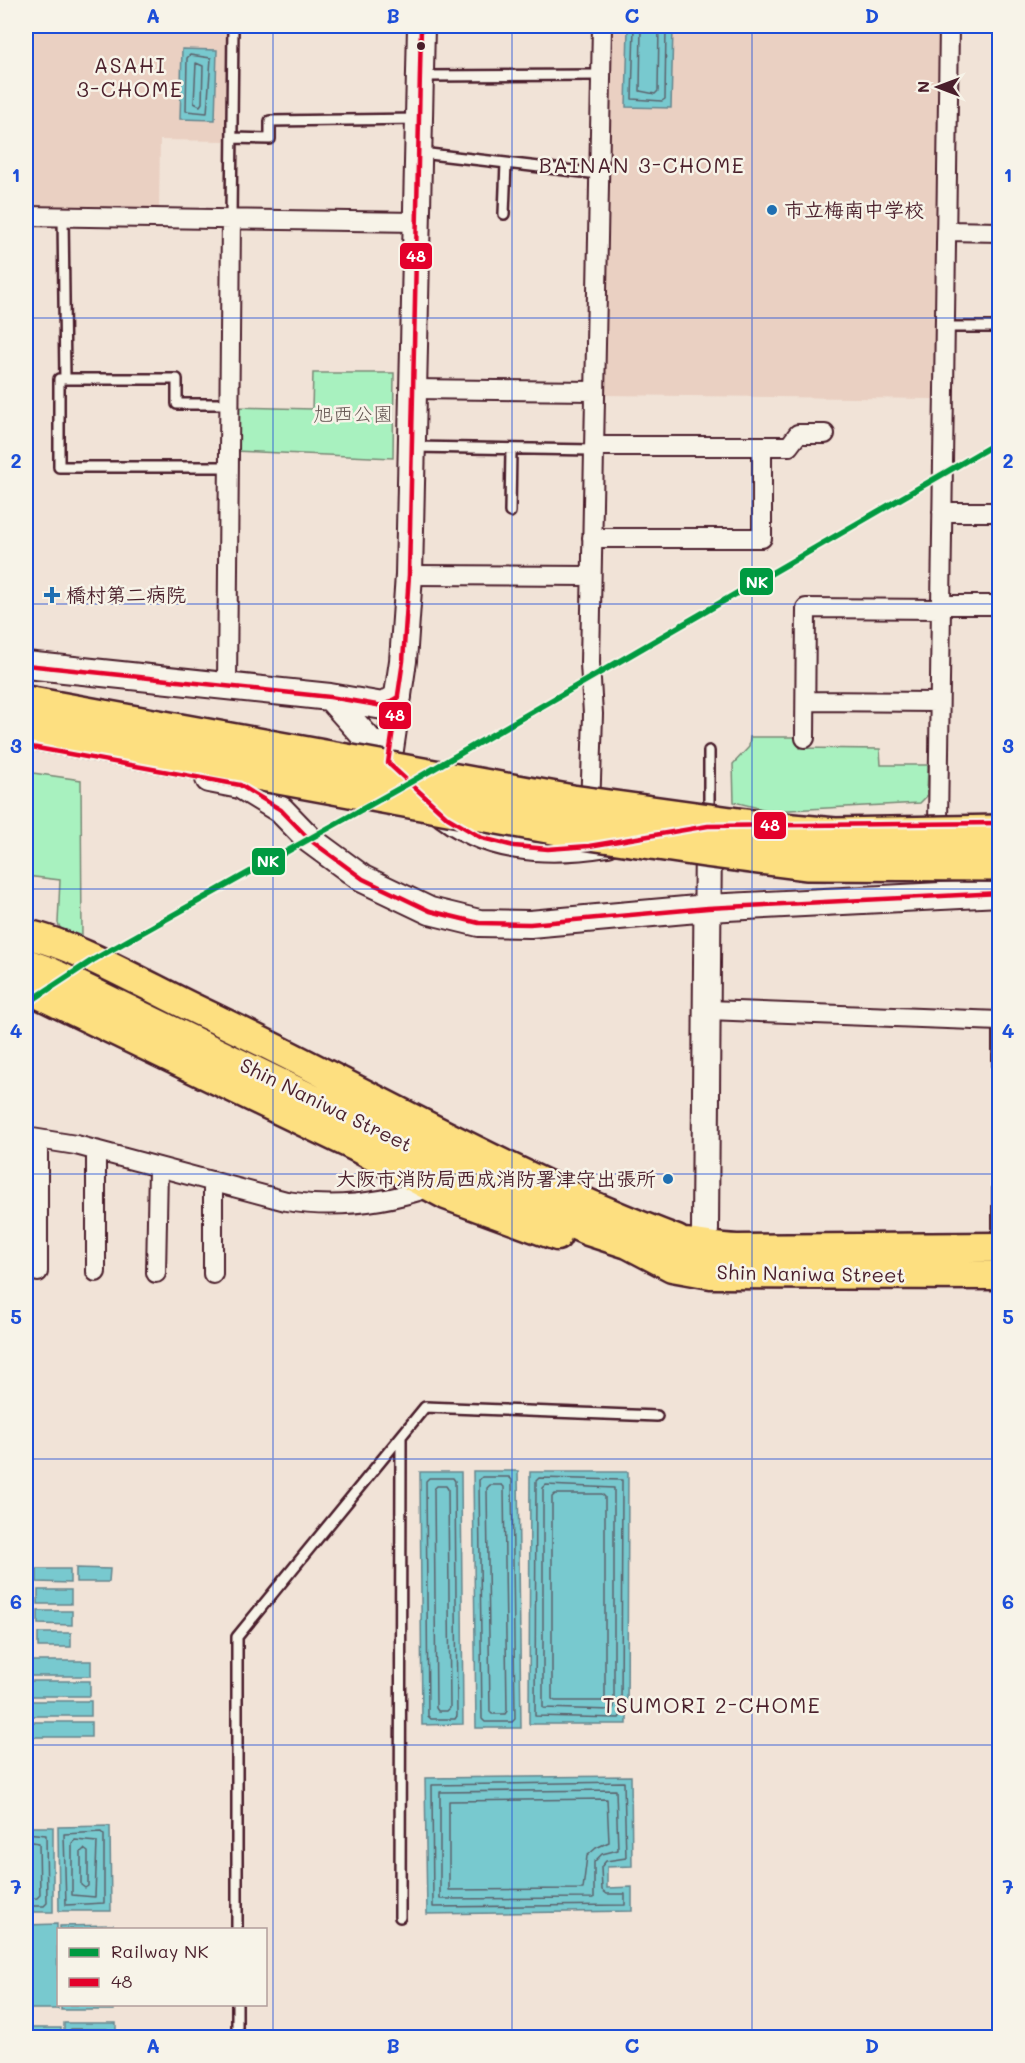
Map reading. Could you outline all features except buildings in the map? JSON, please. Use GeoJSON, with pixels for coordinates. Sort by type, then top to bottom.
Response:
{"type":"FeatureCollection","features":[{"type":"Feature","properties":{"kind":"highway"},"geometry":{"type":"LineString","coordinates":[[26,703],[572,802],[760,828],[835,835],[999,832]]}},
{"type":"Feature","properties":{"kind":"highway"},"geometry":{"type":"LineString","coordinates":[[26,731],[570,830],[705,850],[806,863],[999,864]]}},
{"type":"Feature","properties":{"kind":"main road"},"geometry":{"type":"LineString","coordinates":[[26,934],[42,937],[228,1024],[520,1173],[612,1216],[675,1254]]}},
{"type":"Feature","properties":{"kind":"main road","name":"Shin Naniwa Street"},"geometry":{"type":"LineString","coordinates":[[38,968],[550,1214],[588,1231],[628,1244],[703,1260],[999,1275]]}},
{"type":"Feature","properties":{"kind":"main road"},"geometry":{"type":"LineString","coordinates":[[26,988],[356,1147],[446,1195],[597,1251],[675,1254]]}},
{"type":"Feature","properties":{"kind":"main road","name":"Shin Naniwa Street"},"geometry":{"type":"LineString","coordinates":[[703,1260],[999,1247]]}},
{"type":"Feature","properties":{"kind":"street"},"geometry":{"type":"LineString","coordinates":[[388,764],[398,697],[409,575],[421,26]]}},
{"type":"Feature","properties":{"kind":"street"},"geometry":{"type":"LineString","coordinates":[[589,846],[593,714],[590,663],[591,576],[602,26]]}},
{"type":"Feature","properties":{"kind":"street"},"geometry":{"type":"LineString","coordinates":[[938,825],[949,26]]}},
{"type":"Feature","properties":{"kind":"street"},"geometry":{"type":"LineString","coordinates":[[26,216],[417,222]]}},
{"type":"Feature","properties":{"kind":"street"},"geometry":{"type":"LineString","coordinates":[[227,686],[231,219]]}},
{"type":"Feature","properties":{"kind":"street"},"geometry":{"type":"LineString","coordinates":[[947,231],[999,232]]}},
{"type":"Feature","properties":{"kind":"street"},"geometry":{"type":"LineString","coordinates":[[413,389],[594,391]]}},
{"type":"Feature","properties":{"kind":"street"},"geometry":{"type":"LineString","coordinates":[[594,448],[789,446],[798,434],[825,434]]}},
{"type":"Feature","properties":{"kind":"street"},"geometry":{"type":"LineString","coordinates":[[592,538],[762,538],[762,446]]}},
{"type":"Feature","properties":{"kind":"street"},"geometry":{"type":"LineString","coordinates":[[942,512],[999,512]]}},
{"type":"Feature","properties":{"kind":"street"},"geometry":{"type":"LineString","coordinates":[[409,575],[591,576]]}},
{"type":"Feature","properties":{"kind":"street"},"geometry":{"type":"LineString","coordinates":[[805,738],[806,608],[999,605]]}},
{"type":"Feature","properties":{"kind":"street"},"geometry":{"type":"LineString","coordinates":[[26,664],[330,697],[383,706],[398,697]]}},
{"type":"Feature","properties":{"kind":"street"},"geometry":{"type":"LineString","coordinates":[[26,692],[388,764]]}},
{"type":"Feature","properties":{"kind":"street"},"geometry":{"type":"LineString","coordinates":[[330,697],[388,764],[448,818],[482,837],[514,846],[548,849],[589,846],[708,826],[999,823]]}},
{"type":"Feature","properties":{"kind":"street"},"geometry":{"type":"LineString","coordinates":[[806,701],[938,702]]}},
{"type":"Feature","properties":{"kind":"street"},"geometry":{"type":"LineString","coordinates":[[26,746],[240,785],[281,810],[310,840],[363,879],[430,911],[454,919],[504,925],[708,908],[999,893]]}},
{"type":"Feature","properties":{"kind":"street"},"geometry":{"type":"LineString","coordinates":[[703,1260],[708,1010],[708,826]]}},
{"type":"Feature","properties":{"kind":"street"},"geometry":{"type":"LineString","coordinates":[[708,1010],[999,1020]]}},
{"type":"Feature","properties":{"kind":"street"},"geometry":{"type":"LineString","coordinates":[[38,1272],[32,1138],[96,1150],[286,1201],[319,1206],[393,1200],[431,1187]]}},
{"type":"Feature","properties":{"kind":"street"},"geometry":{"type":"LineString","coordinates":[[96,1150],[96,1272]]}},
{"type":"Feature","properties":{"kind":"street"},"geometry":{"type":"LineString","coordinates":[[156,1273],[158,1167]]}},
{"type":"Feature","properties":{"kind":"street"},"geometry":{"type":"LineString","coordinates":[[213,1181],[213,1274]]}},
{"type":"Feature","properties":{"kind":"lane"},"geometry":{"type":"LineString","coordinates":[[231,219],[233,26]]}},
{"type":"Feature","properties":{"kind":"lane"},"geometry":{"type":"LineString","coordinates":[[421,76],[601,75]]}},
{"type":"Feature","properties":{"kind":"lane"},"geometry":{"type":"LineString","coordinates":[[232,138],[270,139],[270,121],[420,119]]}},
{"type":"Feature","properties":{"kind":"lane"},"geometry":{"type":"LineString","coordinates":[[418,153],[599,174]]}},
{"type":"Feature","properties":{"kind":"lane"},"geometry":{"type":"LineString","coordinates":[[504,214],[506,163]]}},
{"type":"Feature","properties":{"kind":"lane"},"geometry":{"type":"LineString","coordinates":[[63,216],[65,379]]}},
{"type":"Feature","properties":{"kind":"lane"},"geometry":{"type":"LineString","coordinates":[[945,327],[999,327]]}},
{"type":"Feature","properties":{"kind":"lane"},"geometry":{"type":"LineString","coordinates":[[229,466],[59,467],[59,379],[177,379],[177,404],[230,404]]}},
{"type":"Feature","properties":{"kind":"lane"},"geometry":{"type":"LineString","coordinates":[[412,447],[594,448]]}},
{"type":"Feature","properties":{"kind":"lane"},"geometry":{"type":"LineString","coordinates":[[510,449],[510,512]]}},
{"type":"Feature","properties":{"kind":"lane"},"geometry":{"type":"LineString","coordinates":[[708,826],[710,751]]}},
{"type":"Feature","properties":{"kind":"lane"},"geometry":{"type":"LineString","coordinates":[[999,1020],[999,1247]]}},
{"type":"Feature","properties":{"kind":"lane"},"geometry":{"type":"LineString","coordinates":[[237,1928],[237,1638],[425,1407],[657,1416]]}},
{"type":"Feature","properties":{"kind":"lane"},"geometry":{"type":"LineString","coordinates":[[400,1917],[401,1437]]}},
{"type":"Feature","properties":{"kind":"lane"},"geometry":{"type":"LineString","coordinates":[[237,2006],[237,2037]]}},
{"type":"Feature","properties":{"kind":"shaded area"},"geometry":{"type":"Polygon","coordinates":[[[26,26],[227,26],[225,141],[160,140],[159,209],[26,207],[26,26]]]}},
{"type":"Feature","properties":{"kind":"shaded area","name":"市立梅南中学校"},"geometry":{"type":"Polygon","coordinates":[[[611,26],[941,26],[933,399],[604,395],[611,26]]]}},
{"type":"Feature","properties":{"kind":"green space","name":"旭西公園"},"geometry":{"type":"Polygon","coordinates":[[[313,373],[394,373],[393,458],[234,451],[235,407],[312,409],[313,373]]]}},
{"type":"Feature","properties":{"kind":"green space"},"geometry":{"type":"Polygon","coordinates":[[[750,737],[800,737],[800,748],[880,749],[881,765],[928,765],[927,796],[920,803],[771,811],[734,802],[733,764],[749,747],[750,737]]]}},
{"type":"Feature","properties":{"kind":"green space"},"geometry":{"type":"Polygon","coordinates":[[[26,772],[81,780],[82,939],[61,930],[58,923],[60,880],[26,876],[26,772]]]}},
{"type":"Feature","properties":{"kind":"water"},"geometry":{"type":"Polygon","coordinates":[[[628,27],[673,28],[671,108],[626,107],[628,27]]]}},
{"type":"Feature","properties":{"kind":"water"},"geometry":{"type":"Polygon","coordinates":[[[182,49],[217,50],[215,120],[180,119],[182,49]]]}},
{"type":"Feature","properties":{"kind":"water"},"geometry":{"type":"Polygon","coordinates":[[[473,1471],[518,1471],[521,1728],[476,1728],[473,1471]]]}},
{"type":"Feature","properties":{"kind":"water"},"geometry":{"type":"Polygon","coordinates":[[[420,1472],[461,1472],[463,1724],[422,1725],[420,1472]]]}},
{"type":"Feature","properties":{"kind":"water"},"geometry":{"type":"Polygon","coordinates":[[[530,1472],[628,1472],[627,1724],[529,1724],[530,1472]]]}},
{"type":"Feature","properties":{"kind":"water"},"geometry":{"type":"Polygon","coordinates":[[[76,1568],[110,1569],[109,1582],[76,1582],[76,1568]]]}},
{"type":"Feature","properties":{"kind":"water"},"geometry":{"type":"Polygon","coordinates":[[[37,1569],[70,1569],[70,1583],[37,1582],[37,1569]]]}},
{"type":"Feature","properties":{"kind":"water"},"geometry":{"type":"Polygon","coordinates":[[[38,1590],[71,1590],[71,1604],[38,1604],[38,1590]]]}},
{"type":"Feature","properties":{"kind":"water"},"geometry":{"type":"Polygon","coordinates":[[[38,1611],[72,1611],[72,1625],[38,1624],[38,1611]]]}},
{"type":"Feature","properties":{"kind":"water"},"geometry":{"type":"Polygon","coordinates":[[[38,1633],[71,1633],[71,1647],[38,1647],[38,1633]]]}},
{"type":"Feature","properties":{"kind":"water"},"geometry":{"type":"Polygon","coordinates":[[[26,1661],[91,1661],[91,1676],[26,1676],[26,1661]]]}},
{"type":"Feature","properties":{"kind":"water"},"geometry":{"type":"Polygon","coordinates":[[[26,1681],[90,1681],[90,1696],[26,1696],[26,1681]]]}},
{"type":"Feature","properties":{"kind":"water"},"geometry":{"type":"Polygon","coordinates":[[[26,1701],[91,1701],[91,1716],[26,1716],[26,1701]]]}},
{"type":"Feature","properties":{"kind":"water"},"geometry":{"type":"Polygon","coordinates":[[[26,1722],[91,1722],[91,1737],[26,1737],[26,1722]]]}},
{"type":"Feature","properties":{"kind":"water"},"geometry":{"type":"Polygon","coordinates":[[[631,1776],[632,1866],[607,1867],[607,1888],[632,1887],[632,1911],[427,1914],[425,1778],[631,1776]]]}},
{"type":"Feature","properties":{"kind":"water"},"geometry":{"type":"Polygon","coordinates":[[[110,1826],[111,1911],[59,1911],[58,1827],[110,1826]]]}},
{"type":"Feature","properties":{"kind":"water"},"geometry":{"type":"Polygon","coordinates":[[[26,1827],[53,1827],[53,1912],[26,1912],[26,1827]]]}},
{"type":"Feature","properties":{"kind":"water"},"geometry":{"type":"Polygon","coordinates":[[[57,1924],[58,2009],[26,2009],[26,1925],[57,1924]]]}},
{"type":"Feature","properties":{"kind":"water"},"geometry":{"type":"Polygon","coordinates":[[[113,1925],[113,1928],[60,1928],[60,1926],[113,1925]]]}},
{"type":"Feature","properties":{"kind":"water"},"geometry":{"type":"Polygon","coordinates":[[[61,2006],[114,2006],[114,2010],[61,2010],[61,2006]]]}},
{"type":"Feature","properties":{"kind":"water"},"geometry":{"type":"Polygon","coordinates":[[[64,2023],[116,2023],[116,2037],[64,2037],[64,2023]]]}},
{"type":"Feature","properties":{"kind":"water"},"geometry":{"type":"Polygon","coordinates":[[[26,2028],[61,2028],[61,2037],[26,2037],[26,2028]]]}},
{"type":"Feature","properties":{"kind":"rail line","name":"NK"},"geometry":{"type":"LineString","coordinates":[[26,1004],[93,960],[409,783],[1000,441]]}},
{"type":"Feature","properties":{"kind":"transit line","name":"48"},"geometry":{"type":"LineString","coordinates":[[421,26],[409,575],[403,661],[388,763],[448,818],[482,838],[514,846],[548,849],[589,846],[708,826],[1000,823]]}},
{"type":"Feature","properties":{"kind":"transit line","name":"48"},"geometry":{"type":"LineString","coordinates":[[26,665],[330,697],[383,706],[398,697]]}},
{"type":"Feature","properties":{"kind":"transit line","name":"48"},"geometry":{"type":"LineString","coordinates":[[26,746],[240,785],[281,810],[310,840],[363,879],[430,911],[479,923],[530,924],[708,908],[1000,893]]}},
{"type":"Feature","properties":{"kind":"place","name":"市立梅南中学校"},"geometry":{"type":"Point","coordinates":[772,210]}},
{"type":"Feature","properties":{"kind":"place","name":"橋村第二病院"},"geometry":{"type":"Point","coordinates":[52,595]}},
{"type":"Feature","properties":{"kind":"place","name":"大阪市消防局西成消防署津守出張所"},"geometry":{"type":"Point","coordinates":[668,1179]}},
{"type":"Feature","properties":{"kind":"district","name":"ASAHI 3-CHOME"},"geometry":{"type":"Point","coordinates":[130,78]}},
{"type":"Feature","properties":{"kind":"district","name":"BAINAN 3-CHOME"},"geometry":{"type":"Point","coordinates":[642,166]}},
{"type":"Feature","properties":{"kind":"district","name":"TSUMORI 2-CHOME"},"geometry":{"type":"Point","coordinates":[712,1706]}}]}
